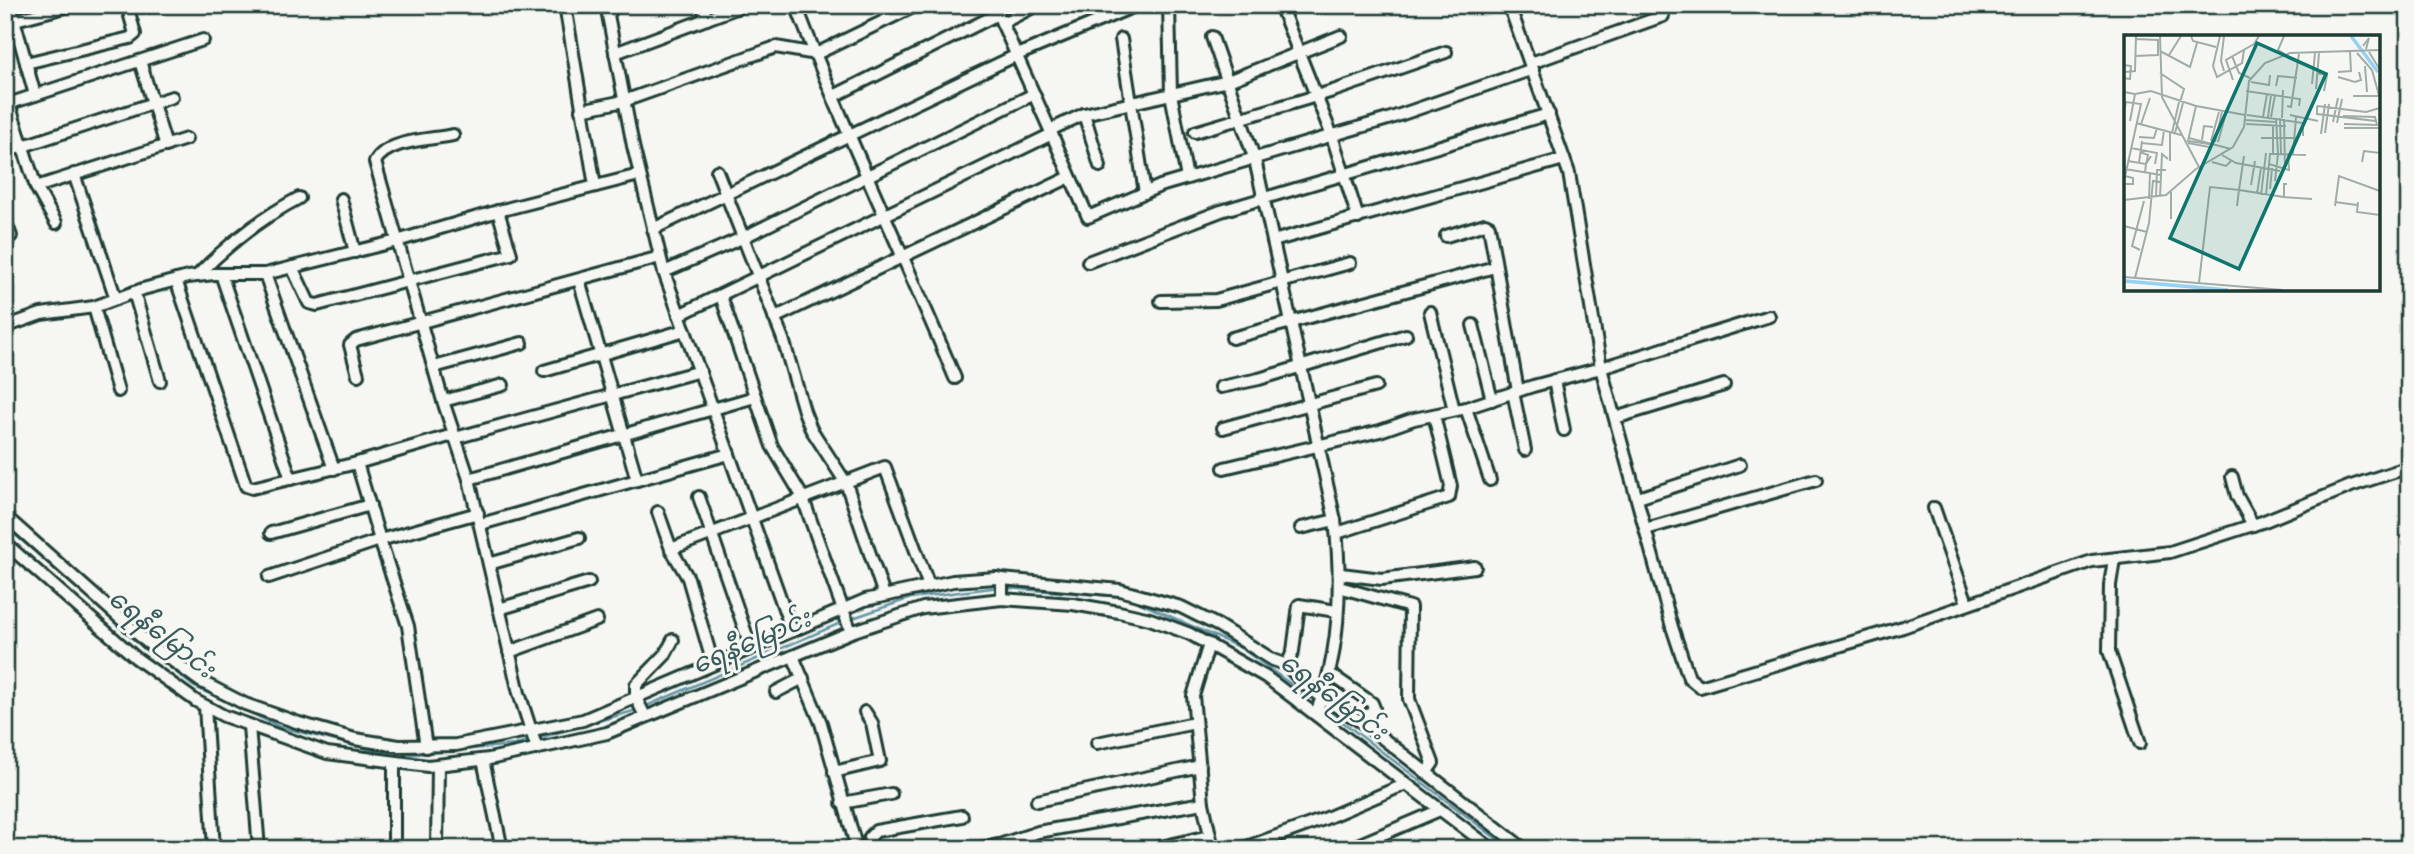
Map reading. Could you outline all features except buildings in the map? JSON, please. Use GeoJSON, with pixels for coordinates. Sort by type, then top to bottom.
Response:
{"type":"FeatureCollection","features":[{"type":"Feature","properties":{"kind":"street"},"geometry":{"type":"LineString","coordinates":[[10,5],[35,95]]}},
{"type":"Feature","properties":{"kind":"street"},"geometry":{"type":"LineString","coordinates":[[15,20],[73,5]]}},
{"type":"Feature","properties":{"kind":"street"},"geometry":{"type":"LineString","coordinates":[[26,62],[130,38],[135,34],[127,5]]}},
{"type":"Feature","properties":{"kind":"street"},"geometry":{"type":"LineString","coordinates":[[565,5],[594,186]]}},
{"type":"Feature","properties":{"kind":"street"},"geometry":{"type":"LineString","coordinates":[[615,5],[608,15],[639,175],[664,272],[792,631]]}},
{"type":"Feature","properties":{"kind":"street"},"geometry":{"type":"LineString","coordinates":[[702,5],[707,19]]}},
{"type":"Feature","properties":{"kind":"street"},"geometry":{"type":"LineString","coordinates":[[615,52],[744,5]]}},
{"type":"Feature","properties":{"kind":"street"},"geometry":{"type":"LineString","coordinates":[[796,5],[866,177],[954,378]]}},
{"type":"Feature","properties":{"kind":"street"},"geometry":{"type":"LineString","coordinates":[[581,110],[624,101],[776,47],[816,54],[917,5]]}},
{"type":"Feature","properties":{"kind":"street"},"geometry":{"type":"LineString","coordinates":[[834,96],[998,14],[1037,5]]}},
{"type":"Feature","properties":{"kind":"street"},"geometry":{"type":"LineString","coordinates":[[653,229],[1017,55],[1137,5]]}},
{"type":"Feature","properties":{"kind":"street"},"geometry":{"type":"LineString","coordinates":[[1169,5],[1175,93],[1187,177]]}},
{"type":"Feature","properties":{"kind":"street"},"geometry":{"type":"LineString","coordinates":[[1280,5],[1332,136],[1358,218]]}},
{"type":"Feature","properties":{"kind":"street"},"geometry":{"type":"LineString","coordinates":[[1509,5],[1564,159],[1583,248],[1597,368],[1615,418],[1689,678],[1700,687],[1903,626],[2092,561],[2114,561],[2170,552],[2253,525],[2351,486],[2409,467]]}},
{"type":"Feature","properties":{"kind":"street"},"geometry":{"type":"LineString","coordinates":[[998,14],[1088,217],[1187,177],[1255,160],[1332,136],[1532,66],[1663,16]]}},
{"type":"Feature","properties":{"kind":"street"},"geometry":{"type":"LineString","coordinates":[[680,315],[885,218],[1084,114],[1228,81],[1341,36]]}},
{"type":"Feature","properties":{"kind":"street"},"geometry":{"type":"LineString","coordinates":[[1212,37],[1255,160],[1321,446],[1335,520],[1340,567],[1339,587],[1329,673],[1319,705]]}},
{"type":"Feature","properties":{"kind":"street"},"geometry":{"type":"LineString","coordinates":[[1121,39],[1129,103],[1146,192]]}},
{"type":"Feature","properties":{"kind":"street"},"geometry":{"type":"LineString","coordinates":[[56,223],[36,187],[25,146],[7,104],[203,40]]}},
{"type":"Feature","properties":{"kind":"street"},"geometry":{"type":"LineString","coordinates":[[1195,132],[1317,96],[1446,52]]}},
{"type":"Feature","properties":{"kind":"street"},"geometry":{"type":"LineString","coordinates":[[140,61],[166,146]]}},
{"type":"Feature","properties":{"kind":"street"},"geometry":{"type":"LineString","coordinates":[[664,272],[742,238],[1034,94]]}},
{"type":"Feature","properties":{"kind":"street"},"geometry":{"type":"LineString","coordinates":[[5,152],[172,97]]}},
{"type":"Feature","properties":{"kind":"street"},"geometry":{"type":"LineString","coordinates":[[1084,114],[1100,166]]}},
{"type":"Feature","properties":{"kind":"street"},"geometry":{"type":"LineString","coordinates":[[1088,262],[1181,225],[1549,114]]}},
{"type":"Feature","properties":{"kind":"street"},"geometry":{"type":"LineString","coordinates":[[453,135],[415,139],[378,157],[375,162],[443,401],[469,479],[509,652],[536,747]]}},
{"type":"Feature","properties":{"kind":"street"},"geometry":{"type":"LineString","coordinates":[[36,187],[186,139]]}},
{"type":"Feature","properties":{"kind":"street"},"geometry":{"type":"LineString","coordinates":[[1273,241],[1564,159]]}},
{"type":"Feature","properties":{"kind":"street"},"geometry":{"type":"LineString","coordinates":[[718,171],[774,317],[811,429],[846,483],[884,595]]}},
{"type":"Feature","properties":{"kind":"street"},"geometry":{"type":"LineString","coordinates":[[74,174],[116,299]]}},
{"type":"Feature","properties":{"kind":"street"},"geometry":{"type":"LineString","coordinates":[[5,327],[41,314],[94,307],[176,280],[221,274],[265,274],[639,175]]}},
{"type":"Feature","properties":{"kind":"street"},"geometry":{"type":"LineString","coordinates":[[774,317],[1070,177]]}},
{"type":"Feature","properties":{"kind":"street"},"geometry":{"type":"LineString","coordinates":[[197,276],[215,257],[252,231],[259,219],[299,198]]}},
{"type":"Feature","properties":{"kind":"street"},"geometry":{"type":"LineString","coordinates":[[341,199],[355,252]]}},
{"type":"Feature","properties":{"kind":"street"},"geometry":{"type":"LineString","coordinates":[[292,267],[305,298],[309,303],[315,304],[409,282],[511,254],[498,211]]}},
{"type":"Feature","properties":{"kind":"street"},"geometry":{"type":"LineString","coordinates":[[5,220],[11,236]]}},
{"type":"Feature","properties":{"kind":"street"},"geometry":{"type":"LineString","coordinates":[[1447,236],[1488,224],[1525,450]]}},
{"type":"Feature","properties":{"kind":"street"},"geometry":{"type":"LineString","coordinates":[[358,375],[352,342],[660,257]]}},
{"type":"Feature","properties":{"kind":"street"},"geometry":{"type":"LineString","coordinates":[[1161,300],[1216,300],[1350,263]]}},
{"type":"Feature","properties":{"kind":"street"},"geometry":{"type":"LineString","coordinates":[[1232,338],[1495,267]]}},
{"type":"Feature","properties":{"kind":"street"},"geometry":{"type":"LineString","coordinates":[[221,274],[292,479]]}},
{"type":"Feature","properties":{"kind":"street"},"geometry":{"type":"LineString","coordinates":[[265,274],[334,469]]}},
{"type":"Feature","properties":{"kind":"street"},"geometry":{"type":"LineString","coordinates":[[176,280],[246,486],[252,488],[357,463],[699,371]]}},
{"type":"Feature","properties":{"kind":"street"},"geometry":{"type":"LineString","coordinates":[[579,280],[622,436],[637,480]]}},
{"type":"Feature","properties":{"kind":"street"},"geometry":{"type":"LineString","coordinates":[[134,292],[160,380]]}},
{"type":"Feature","properties":{"kind":"street"},"geometry":{"type":"LineString","coordinates":[[721,296],[772,446],[802,496],[850,630]]}},
{"type":"Feature","properties":{"kind":"street"},"geometry":{"type":"LineString","coordinates":[[94,307],[118,391]]}},
{"type":"Feature","properties":{"kind":"street"},"geometry":{"type":"LineString","coordinates":[[1430,312],[1454,410]]}},
{"type":"Feature","properties":{"kind":"street"},"geometry":{"type":"LineString","coordinates":[[1223,468],[1321,446],[1466,408],[1769,316]]}},
{"type":"Feature","properties":{"kind":"street"},"geometry":{"type":"LineString","coordinates":[[1474,325],[1492,400]]}},
{"type":"Feature","properties":{"kind":"street"},"geometry":{"type":"LineString","coordinates":[[544,371],[685,330]]}},
{"type":"Feature","properties":{"kind":"street"},"geometry":{"type":"LineString","coordinates":[[1221,387],[1259,379],[1406,335]]}},
{"type":"Feature","properties":{"kind":"street"},"geometry":{"type":"LineString","coordinates":[[434,367],[522,343]]}},
{"type":"Feature","properties":{"kind":"street"},"geometry":{"type":"LineString","coordinates":[[1554,380],[1564,430]]}},
{"type":"Feature","properties":{"kind":"street"},"geometry":{"type":"LineString","coordinates":[[443,401],[503,385]]}},
{"type":"Feature","properties":{"kind":"street"},"geometry":{"type":"LineString","coordinates":[[1615,418],[1724,385]]}},
{"type":"Feature","properties":{"kind":"street"},"geometry":{"type":"LineString","coordinates":[[1223,428],[1376,386]]}},
{"type":"Feature","properties":{"kind":"street"},"geometry":{"type":"LineString","coordinates":[[469,479],[755,397]]}},
{"type":"Feature","properties":{"kind":"street"},"geometry":{"type":"LineString","coordinates":[[1466,408],[1490,480]]}},
{"type":"Feature","properties":{"kind":"street"},"geometry":{"type":"LineString","coordinates":[[1336,533],[1449,497],[1451,486],[1434,415]]}},
{"type":"Feature","properties":{"kind":"street"},"geometry":{"type":"LineString","coordinates":[[269,578],[380,540],[637,480],[729,454]]}},
{"type":"Feature","properties":{"kind":"street"},"geometry":{"type":"LineString","coordinates":[[357,463],[408,626],[426,747]]}},
{"type":"Feature","properties":{"kind":"street"},"geometry":{"type":"LineString","coordinates":[[1638,498],[1740,465]]}},
{"type":"Feature","properties":{"kind":"street"},"geometry":{"type":"LineString","coordinates":[[671,549],[802,496],[846,483],[885,467],[929,586]]}},
{"type":"Feature","properties":{"kind":"street"},"geometry":{"type":"LineString","coordinates":[[2232,477],[2241,507],[2253,525]]}},
{"type":"Feature","properties":{"kind":"street"},"geometry":{"type":"LineString","coordinates":[[1646,529],[1816,481]]}},
{"type":"Feature","properties":{"kind":"street"},"geometry":{"type":"LineString","coordinates":[[699,497],[751,648]]}},
{"type":"Feature","properties":{"kind":"street"},"geometry":{"type":"LineString","coordinates":[[271,533],[370,505]]}},
{"type":"Feature","properties":{"kind":"street"},"geometry":{"type":"LineString","coordinates":[[1934,508],[1967,603]]}},
{"type":"Feature","properties":{"kind":"street"},"geometry":{"type":"LineString","coordinates":[[658,512],[671,549],[688,578],[713,664]]}},
{"type":"Feature","properties":{"kind":"street"},"geometry":{"type":"LineString","coordinates":[[5,516],[148,644],[200,681],[245,704],[355,739],[426,747],[531,732],[583,720],[884,595],[929,586],[1002,580],[1120,590],[1181,607],[1240,638],[1273,660],[1287,665],[1319,705],[1406,784],[1492,849]]}},
{"type":"Feature","properties":{"kind":"street"},"geometry":{"type":"LineString","coordinates":[[1301,528],[1335,520]]}},
{"type":"Feature","properties":{"kind":"street"},"geometry":{"type":"LineString","coordinates":[[489,564],[579,538]]}},
{"type":"Feature","properties":{"kind":"street"},"geometry":{"type":"LineString","coordinates":[[5,543],[169,684],[205,706],[249,726],[327,753],[394,763],[438,765],[483,760],[607,733],[850,630],[923,608],[1002,598],[1119,610],[1150,619],[1209,644],[1319,705],[1363,723],[1524,849]]}},
{"type":"Feature","properties":{"kind":"street"},"geometry":{"type":"LineString","coordinates":[[2114,561],[2111,664],[2140,743]]}},
{"type":"Feature","properties":{"kind":"street"},"geometry":{"type":"LineString","coordinates":[[1340,567],[1382,579],[1475,567]]}},
{"type":"Feature","properties":{"kind":"street"},"geometry":{"type":"LineString","coordinates":[[1002,580],[1002,598]]}},
{"type":"Feature","properties":{"kind":"street"},"geometry":{"type":"LineString","coordinates":[[499,609],[589,582]]}},
{"type":"Feature","properties":{"kind":"street"},"geometry":{"type":"LineString","coordinates":[[1339,587],[1410,607],[1407,680],[1415,719],[1433,763],[1426,773]]}},
{"type":"Feature","properties":{"kind":"street"},"geometry":{"type":"LineString","coordinates":[[1119,610],[1120,593]]}},
{"type":"Feature","properties":{"kind":"street"},"geometry":{"type":"LineString","coordinates":[[1287,665],[1293,651],[1299,605],[1336,611]]}},
{"type":"Feature","properties":{"kind":"street"},"geometry":{"type":"LineString","coordinates":[[509,652],[597,620]]}},
{"type":"Feature","properties":{"kind":"street"},"geometry":{"type":"LineString","coordinates":[[805,626],[814,645]]}},
{"type":"Feature","properties":{"kind":"street"},"geometry":{"type":"LineString","coordinates":[[645,716],[636,699],[636,685],[665,655],[673,640]]}},
{"type":"Feature","properties":{"kind":"street"},"geometry":{"type":"LineString","coordinates":[[140,660],[148,644]]}},
{"type":"Feature","properties":{"kind":"street"},"geometry":{"type":"LineString","coordinates":[[1209,644],[1194,696],[1203,803],[1213,849]]}},
{"type":"Feature","properties":{"kind":"street"},"geometry":{"type":"LineString","coordinates":[[797,654],[837,771],[857,849]]}},
{"type":"Feature","properties":{"kind":"street"},"geometry":{"type":"LineString","coordinates":[[1329,673],[1372,703],[1374,708],[1363,723]]}},
{"type":"Feature","properties":{"kind":"street"},"geometry":{"type":"LineString","coordinates":[[776,692],[803,678]]}},
{"type":"Feature","properties":{"kind":"street"},"geometry":{"type":"LineString","coordinates":[[205,706],[214,849]]}},
{"type":"Feature","properties":{"kind":"street"},"geometry":{"type":"LineString","coordinates":[[837,771],[880,761],[872,723],[865,712]]}},
{"type":"Feature","properties":{"kind":"street"},"geometry":{"type":"LineString","coordinates":[[1097,743],[1195,723]]}},
{"type":"Feature","properties":{"kind":"street"},"geometry":{"type":"LineString","coordinates":[[249,726],[259,849]]}},
{"type":"Feature","properties":{"kind":"street"},"geometry":{"type":"LineString","coordinates":[[483,760],[502,849]]}},
{"type":"Feature","properties":{"kind":"street"},"geometry":{"type":"LineString","coordinates":[[394,763],[394,849]]}},
{"type":"Feature","properties":{"kind":"street"},"geometry":{"type":"LineString","coordinates":[[437,849],[438,765]]}},
{"type":"Feature","properties":{"kind":"street"},"geometry":{"type":"LineString","coordinates":[[1037,801],[1200,766]]}},
{"type":"Feature","properties":{"kind":"street"},"geometry":{"type":"LineString","coordinates":[[1241,849],[1324,819],[1406,784]]}},
{"type":"Feature","properties":{"kind":"street"},"geometry":{"type":"LineString","coordinates":[[845,802],[891,794]]}},
{"type":"Feature","properties":{"kind":"street"},"geometry":{"type":"LineString","coordinates":[[974,849],[999,845],[1038,832],[1203,803]]}},
{"type":"Feature","properties":{"kind":"street"},"geometry":{"type":"LineString","coordinates":[[1348,849],[1440,810]]}},
{"type":"Feature","properties":{"kind":"street"},"geometry":{"type":"LineString","coordinates":[[869,849],[870,837],[876,831],[962,816]]}},
{"type":"Feature","properties":{"kind":"street"},"geometry":{"type":"LineString","coordinates":[[1152,849],[1209,836]]}},
{"type":"Feature","properties":{"kind":"waterway","name":"ရေနီမြောင်း"},"geometry":{"type":"LineString","coordinates":[[5,526],[137,640]]}},
{"type":"Feature","properties":{"kind":"waterway","name":"ရေနီမြောင်း"},"geometry":{"type":"LineString","coordinates":[[850,619],[911,598],[1000,587]]}},
{"type":"Feature","properties":{"kind":"waterway","name":"ရေနီမြောင်း"},"geometry":{"type":"LineString","coordinates":[[1006,588],[1127,597],[1241,648],[1317,703]]}},
{"type":"Feature","properties":{"kind":"waterway","name":"ရေနီမြောင်း"},"geometry":{"type":"LineString","coordinates":[[644,707],[843,622]]}},
{"type":"Feature","properties":{"kind":"waterway","name":"ရေနီမြောင်း"},"geometry":{"type":"LineString","coordinates":[[150,651],[193,686],[280,727],[396,756],[514,745],[530,740]]}},
{"type":"Feature","properties":{"kind":"waterway","name":"ရေနီမြောင်း"},"geometry":{"type":"LineString","coordinates":[[1323,707],[1510,849]]}},
{"type":"Feature","properties":{"kind":"waterway","name":"ရေနီမြောင်း"},"geometry":{"type":"LineString","coordinates":[[536,739],[637,710]]}}]}
